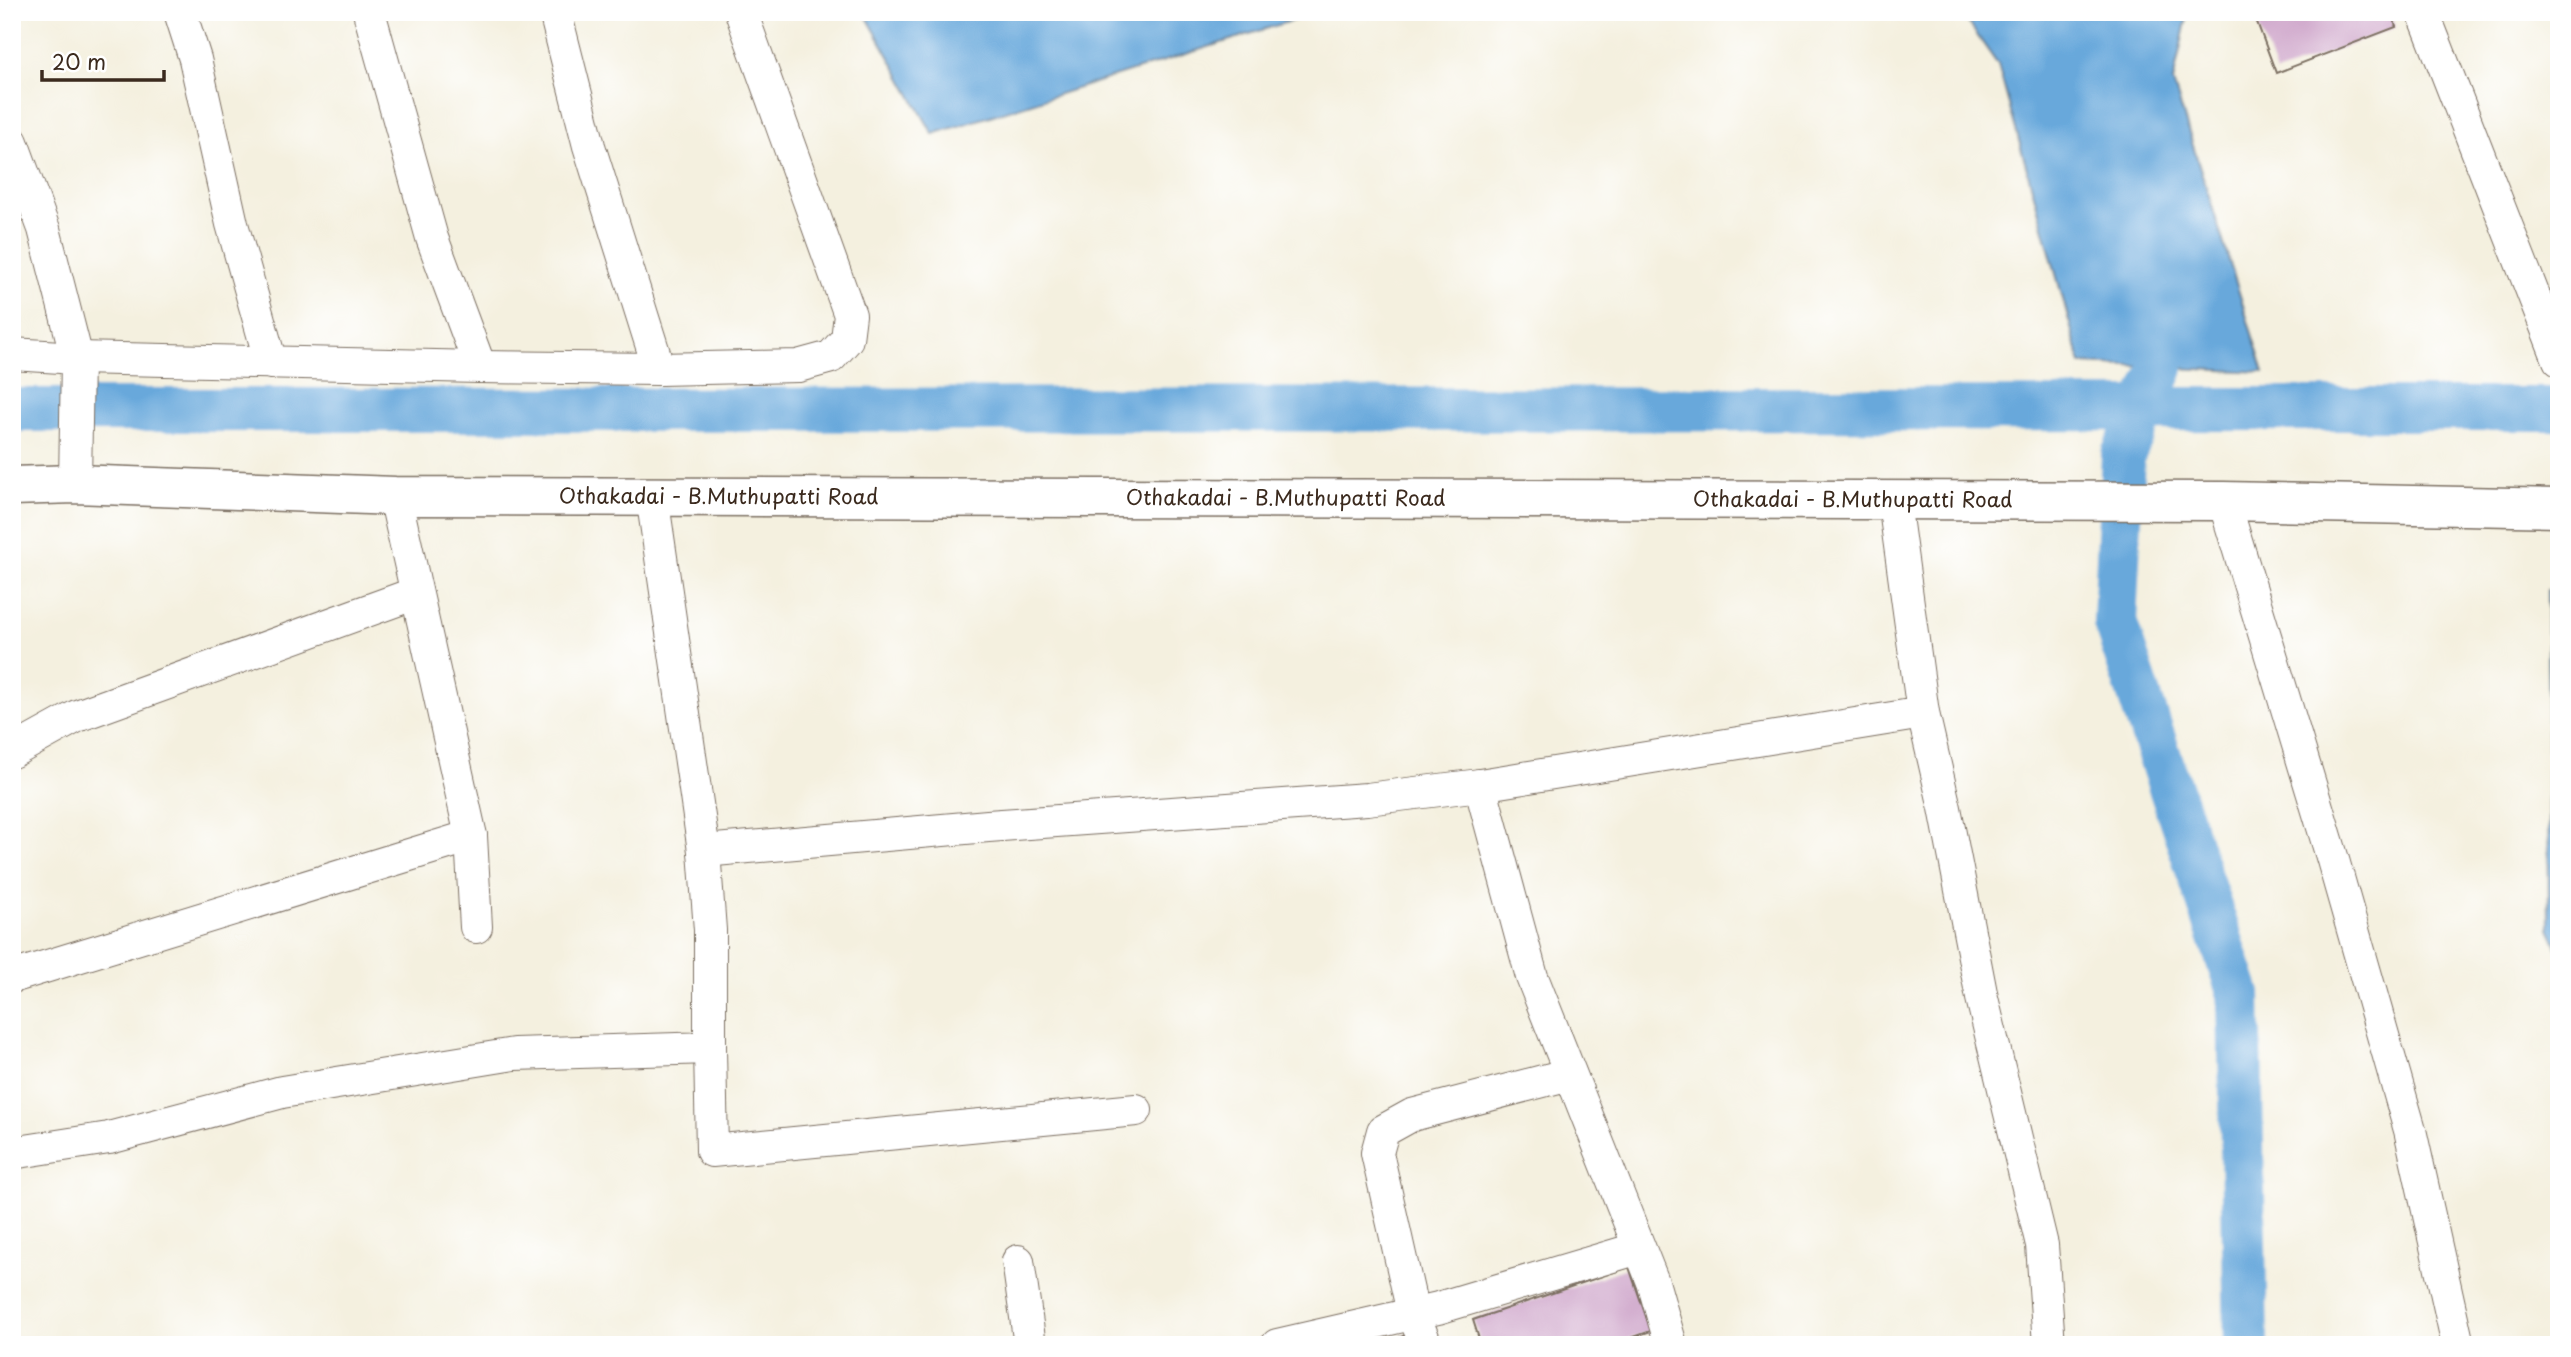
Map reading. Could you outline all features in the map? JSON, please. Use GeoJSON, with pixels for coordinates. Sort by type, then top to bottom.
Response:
{"type":"FeatureCollection","features":[{"type":"Feature","properties":{"kind":"main road","name":"Othakadai - B.Muthupatti Road"},"geometry":{"type":"LineString","coordinates":[[12,486],[75,484],[395,496],[2224,502],[2559,508]]}},
{"type":"Feature","properties":{"kind":"street"},"geometry":{"type":"LineString","coordinates":[[180,12],[195,59],[232,224],[271,363]]}},
{"type":"Feature","properties":{"kind":"street"},"geometry":{"type":"LineString","coordinates":[[369,12],[432,238],[480,367]]}},
{"type":"Feature","properties":{"kind":"street"},"geometry":{"type":"LineString","coordinates":[[555,12],[589,146],[660,369]]}},
{"type":"Feature","properties":{"kind":"street"},"geometry":{"type":"LineString","coordinates":[[12,354],[271,363],[660,369],[798,366],[831,357],[847,339],[850,314],[741,12]]}},
{"type":"Feature","properties":{"kind":"street"},"geometry":{"type":"LineString","coordinates":[[2423,12],[2559,360]]}},
{"type":"Feature","properties":{"kind":"street"},"geometry":{"type":"LineString","coordinates":[[12,142],[44,229],[77,358],[75,484]]}},
{"type":"Feature","properties":{"kind":"street"},"geometry":{"type":"LineString","coordinates":[[395,496],[471,836],[476,927]]}},
{"type":"Feature","properties":{"kind":"street"},"geometry":{"type":"LineString","coordinates":[[652,496],[704,851],[710,930],[712,1151],[1136,1110]]}},
{"type":"Feature","properties":{"kind":"street"},"geometry":{"type":"LineString","coordinates":[[1894,502],[1923,713],[1945,808],[1982,998],[2042,1245],[2049,1345]]}},
{"type":"Feature","properties":{"kind":"street"},"geometry":{"type":"LineString","coordinates":[[2224,502],[2333,860],[2410,1130],[2458,1345]]}},
{"type":"Feature","properties":{"kind":"street"},"geometry":{"type":"LineString","coordinates":[[12,752],[77,716],[416,593]]}},
{"type":"Feature","properties":{"kind":"street"},"geometry":{"type":"LineString","coordinates":[[704,851],[988,826],[1367,799],[1480,785],[1923,713]]}},
{"type":"Feature","properties":{"kind":"street"},"geometry":{"type":"LineString","coordinates":[[1480,785],[1532,977],[1653,1282],[1671,1345]]}},
{"type":"Feature","properties":{"kind":"street"},"geometry":{"type":"LineString","coordinates":[[12,977],[471,836]]}},
{"type":"Feature","properties":{"kind":"street"},"geometry":{"type":"LineString","coordinates":[[12,1153],[109,1138],[282,1092],[514,1054],[710,1048]]}},
{"type":"Feature","properties":{"kind":"street"},"geometry":{"type":"LineString","coordinates":[[1426,1345],[1413,1313],[1377,1153],[1383,1131],[1412,1115],[1570,1074]]}},
{"type":"Feature","properties":{"kind":"street"},"geometry":{"type":"LineString","coordinates":[[1277,1345],[1413,1313],[1639,1248]]}},
{"type":"Feature","properties":{"kind":"street"},"geometry":{"type":"LineString","coordinates":[[1018,1261],[1030,1345]]}},
{"type":"Feature","properties":{"kind":"water"},"geometry":{"type":"Polygon","coordinates":[[[864,12],[1319,12],[933,134],[864,12]]]}},
{"type":"Feature","properties":{"kind":"water"},"geometry":{"type":"Polygon","coordinates":[[[1961,12],[2188,12],[2173,82],[2264,372],[2081,364],[1998,65],[1961,12]]]}},
{"type":"Feature","properties":{"kind":"water"},"geometry":{"type":"Polygon","coordinates":[[[2547,590],[2559,590],[2559,950],[2549,929],[2547,590]]]}},
{"type":"Feature","properties":{"kind":"building"},"geometry":{"type":"Polygon","coordinates":[[[2391,12],[2396,27],[2276,73],[2254,14],[2391,12]]]}},
{"type":"Feature","properties":{"kind":"building"},"geometry":{"type":"Polygon","coordinates":[[[1629,1267],[1651,1331],[1611,1345],[1481,1345],[1473,1320],[1629,1267]]]}},
{"type":"Feature","properties":{"kind":"building"},"geometry":{"type":"Polygon","coordinates":[[[1413,1332],[1418,1345],[1381,1345],[1413,1332]]]}},
{"type":"Feature","properties":{"kind":"waterway"},"geometry":{"type":"LineString","coordinates":[[2148,310],[2162,368],[2123,455],[2115,622],[2239,994],[2246,1345]]}},
{"type":"Feature","properties":{"kind":"waterway"},"geometry":{"type":"LineString","coordinates":[[12,410],[2559,409]]}}]}
